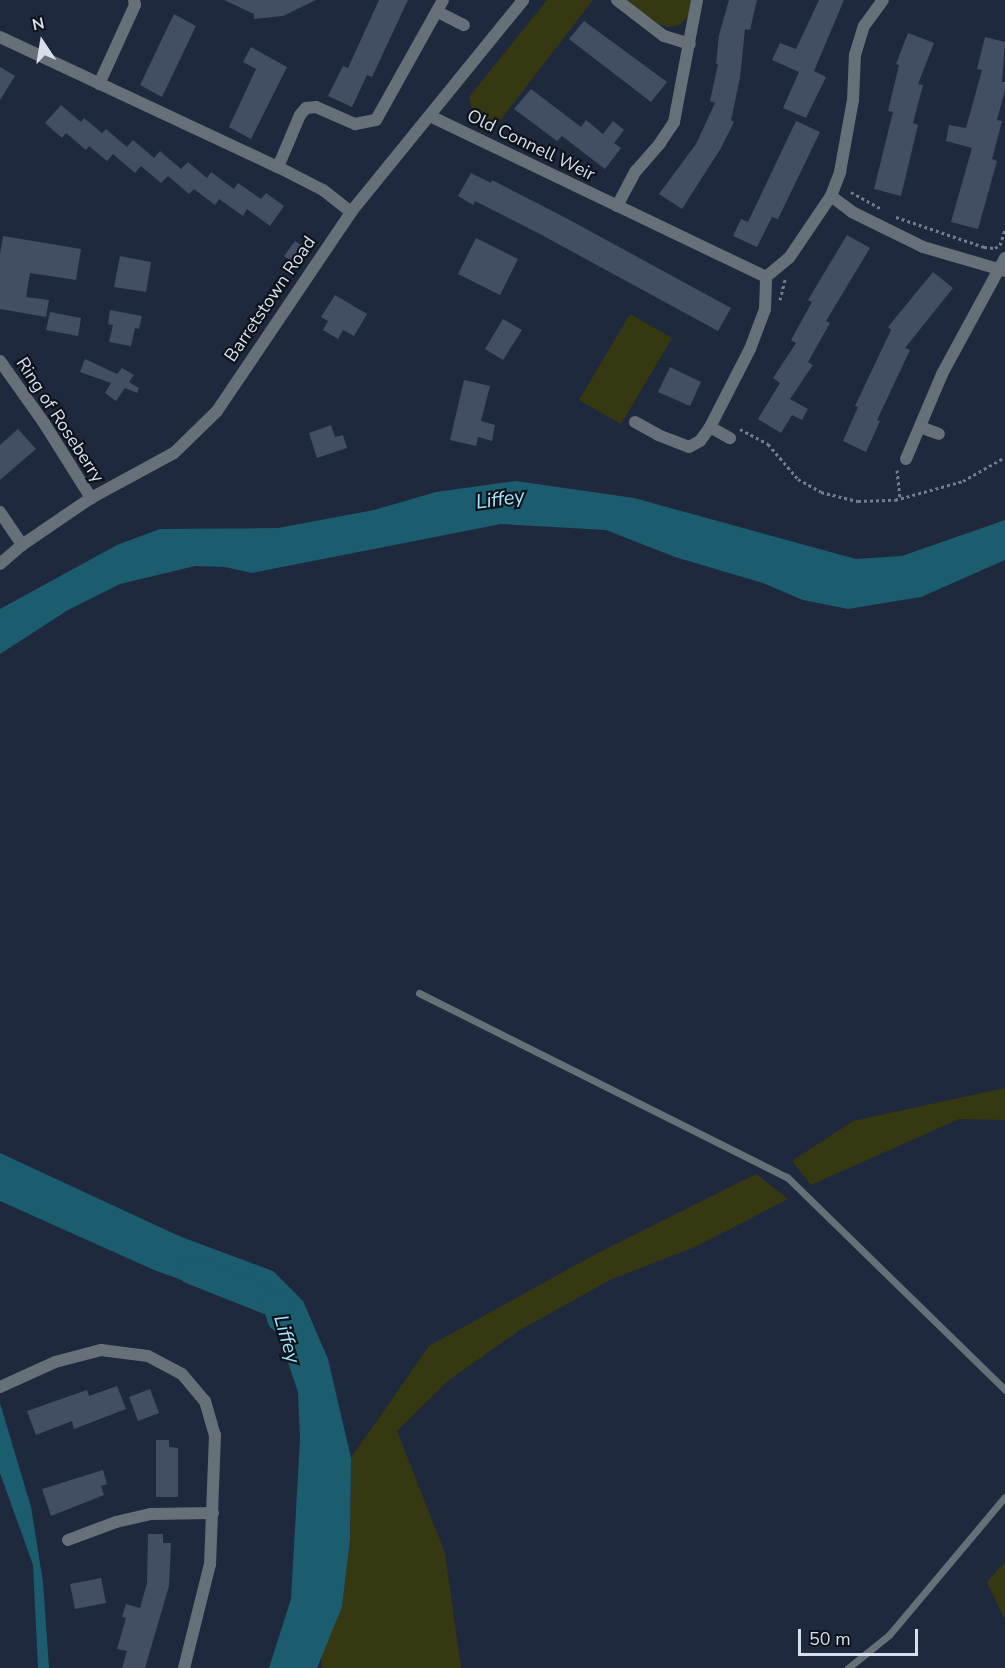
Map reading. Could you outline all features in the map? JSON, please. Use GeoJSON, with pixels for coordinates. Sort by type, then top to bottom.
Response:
{"type":"FeatureCollection","features":[{"type":"Feature","properties":{"kind":"street"},"geometry":{"type":"LineString","coordinates":[[99,84],[135,5],[134,0]]}},
{"type":"Feature","properties":{"kind":"street"},"geometry":{"type":"LineString","coordinates":[[278,167],[300,115],[306,108],[316,107],[355,124],[376,120],[443,0]]}},
{"type":"Feature","properties":{"kind":"street","name":"Barretstown Road"},"geometry":{"type":"LineString","coordinates":[[0,564],[22,545],[91,498],[174,453],[218,411],[351,212],[523,0]]}},
{"type":"Feature","properties":{"kind":"street"},"geometry":{"type":"LineString","coordinates":[[618,0],[664,36],[690,44]]}},
{"type":"Feature","properties":{"kind":"street"},"geometry":{"type":"LineString","coordinates":[[616,206],[636,171],[660,143],[674,122],[697,0]]}},
{"type":"Feature","properties":{"kind":"street"},"geometry":{"type":"LineString","coordinates":[[634,422],[658,435],[689,447],[700,441],[710,427],[750,349],[765,309],[766,277],[789,258],[831,196],[840,172],[853,100],[855,55],[864,26],[883,0]]}},
{"type":"Feature","properties":{"kind":"street"},"geometry":{"type":"LineString","coordinates":[[438,12],[464,25]]}},
{"type":"Feature","properties":{"kind":"street"},"geometry":{"type":"LineString","coordinates":[[0,37],[278,167],[323,190],[351,212]]}},
{"type":"Feature","properties":{"kind":"street","name":"Old Connell Weir"},"geometry":{"type":"LineString","coordinates":[[430,116],[766,277]]}},
{"type":"Feature","properties":{"kind":"street"},"geometry":{"type":"LineString","coordinates":[[831,196],[852,212],[923,247],[1004,266],[942,374],[906,459]]}},
{"type":"Feature","properties":{"kind":"street","name":"Ring of Roseberry"},"geometry":{"type":"LineString","coordinates":[[0,361],[44,423],[91,498]]}},
{"type":"Feature","properties":{"kind":"street"},"geometry":{"type":"LineString","coordinates":[[710,427],[730,438]]}},
{"type":"Feature","properties":{"kind":"street"},"geometry":{"type":"LineString","coordinates":[[920,428],[939,434]]}},
{"type":"Feature","properties":{"kind":"street"},"geometry":{"type":"LineString","coordinates":[[0,512],[22,545]]}},
{"type":"Feature","properties":{"kind":"street"},"geometry":{"type":"LineString","coordinates":[[0,1387],[55,1362],[101,1350],[148,1356],[182,1374],[205,1401],[214,1435],[210,1564],[184,1668]]}},
{"type":"Feature","properties":{"kind":"street"},"geometry":{"type":"LineString","coordinates":[[68,1540],[116,1522],[151,1514],[213,1513]]}},
{"type":"Feature","properties":{"kind":"lane"},"geometry":{"type":"LineString","coordinates":[[420,993],[787,1177],[1005,1390]]}},
{"type":"Feature","properties":{"kind":"lane"},"geometry":{"type":"LineString","coordinates":[[848,1668],[888,1635],[1005,1497]]}},
{"type":"Feature","properties":{"kind":"path"},"geometry":{"type":"LineString","coordinates":[[848,188],[889,214],[928,230],[984,247],[995,248],[1000,244],[1005,230]]}},
{"type":"Feature","properties":{"kind":"path"},"geometry":{"type":"LineString","coordinates":[[778,309],[785,280],[792,271]]}},
{"type":"Feature","properties":{"kind":"path"},"geometry":{"type":"LineString","coordinates":[[730,438],[737,427],[768,444],[798,479],[821,492],[858,501],[895,500],[963,481],[1005,457]]}},
{"type":"Feature","properties":{"kind":"green space"},"geometry":{"type":"Polygon","coordinates":[[[547,0],[593,0],[495,127],[473,114],[469,97],[547,0]]]}},
{"type":"Feature","properties":{"kind":"green space"},"geometry":{"type":"Polygon","coordinates":[[[627,0],[691,0],[688,17],[679,25],[668,27],[658,24],[627,0]]]}},
{"type":"Feature","properties":{"kind":"green space"},"geometry":{"type":"Polygon","coordinates":[[[630,314],[672,338],[621,424],[579,400],[630,314]]]}},
{"type":"Feature","properties":{"kind":"green space"},"geometry":{"type":"Polygon","coordinates":[[[1005,1088],[1005,1120],[959,1119],[811,1185],[792,1161],[853,1121],[1005,1088]]]}},
{"type":"Feature","properties":{"kind":"green space"},"geometry":{"type":"Polygon","coordinates":[[[756,1174],[788,1199],[695,1247],[612,1279],[520,1330],[449,1380],[397,1431],[445,1553],[461,1668],[322,1668],[321,1657],[342,1607],[350,1540],[351,1458],[429,1346],[594,1255],[756,1174]]]}},
{"type":"Feature","properties":{"kind":"green space"},"geometry":{"type":"Polygon","coordinates":[[[1005,1562],[1005,1617],[1004,1618],[987,1582],[1005,1562]]]}},
{"type":"Feature","properties":{"kind":"water"},"geometry":{"type":"Polygon","coordinates":[[[516,481],[634,498],[856,559],[902,556],[1005,520],[1005,560],[921,597],[848,609],[803,600],[763,583],[675,557],[606,530],[501,524],[252,573],[225,567],[195,566],[120,584],[68,610],[0,654],[0,609],[117,545],[160,529],[278,528],[374,510],[436,492],[516,481]]]}},
{"type":"Feature","properties":{"kind":"water"},"geometry":{"type":"Polygon","coordinates":[[[0,1153],[179,1236],[273,1271],[303,1301],[328,1359],[351,1458],[350,1540],[342,1607],[317,1668],[269,1668],[291,1599],[300,1439],[298,1392],[277,1330],[248,1287],[234,1283],[201,1287],[154,1270],[0,1201],[0,1153]]]}},
{"type":"Feature","properties":{"kind":"water"},"geometry":{"type":"Polygon","coordinates":[[[0,1403],[31,1507],[43,1582],[49,1668],[38,1668],[33,1565],[0,1473],[0,1403]]]}},
{"type":"Feature","properties":{"kind":"building"},"geometry":{"type":"Polygon","coordinates":[[[224,0],[316,0],[283,16],[254,19],[254,14],[224,0]]]}},
{"type":"Feature","properties":{"kind":"building"},"geometry":{"type":"Polygon","coordinates":[[[379,0],[408,0],[372,77],[367,75],[352,107],[328,96],[343,66],[348,68],[379,0]]]}},
{"type":"Feature","properties":{"kind":"building"},"geometry":{"type":"Polygon","coordinates":[[[729,0],[757,0],[750,30],[745,29],[740,78],[731,120],[734,122],[721,148],[682,209],[659,194],[696,144],[715,103],[710,101],[718,64],[716,64],[719,35],[729,0]]]}},
{"type":"Feature","properties":{"kind":"building"},"geometry":{"type":"Polygon","coordinates":[[[819,0],[844,0],[814,71],[826,77],[806,118],[783,108],[799,72],[772,60],[780,43],[796,49],[819,0]]]}},
{"type":"Feature","properties":{"kind":"building"},"geometry":{"type":"Polygon","coordinates":[[[174,14],[196,26],[162,97],[140,85],[174,14]]]}},
{"type":"Feature","properties":{"kind":"building"},"geometry":{"type":"Polygon","coordinates":[[[584,21],[667,82],[651,102],[569,39],[584,21]]]}},
{"type":"Feature","properties":{"kind":"building"},"geometry":{"type":"Polygon","coordinates":[[[908,33],[934,43],[918,84],[923,85],[913,123],[918,125],[901,196],[874,189],[893,112],[888,111],[899,65],[896,64],[908,33]]]}},
{"type":"Feature","properties":{"kind":"building"},"geometry":{"type":"Polygon","coordinates":[[[985,37],[1005,42],[1002,82],[1005,82],[1005,90],[997,120],[1002,121],[992,159],[997,161],[978,229],[951,222],[972,148],[946,141],[949,125],[966,128],[982,70],[977,69],[985,37]]]}},
{"type":"Feature","properties":{"kind":"building"},"geometry":{"type":"Polygon","coordinates":[[[251,47],[287,67],[251,139],[229,127],[256,69],[243,62],[251,47]]]}},
{"type":"Feature","properties":{"kind":"building"},"geometry":{"type":"Polygon","coordinates":[[[0,67],[15,76],[0,100],[0,67]]]}},
{"type":"Feature","properties":{"kind":"building"},"geometry":{"type":"Polygon","coordinates":[[[531,89],[581,127],[586,120],[603,134],[613,121],[624,130],[614,143],[621,148],[605,169],[562,136],[557,141],[514,109],[531,89]]]}},
{"type":"Feature","properties":{"kind":"building"},"geometry":{"type":"Polygon","coordinates":[[[61,105],[81,122],[84,118],[102,133],[106,129],[127,147],[133,140],[154,158],[160,151],[181,169],[188,162],[207,178],[211,172],[234,189],[238,183],[261,199],[266,193],[284,206],[270,226],[247,209],[243,216],[219,199],[215,205],[194,189],[189,194],[168,176],[161,183],[141,166],[135,173],[113,154],[107,161],[89,146],[86,150],[66,133],[62,138],[45,123],[61,105]]]}},
{"type":"Feature","properties":{"kind":"building"},"geometry":{"type":"Polygon","coordinates":[[[796,121],[820,132],[778,219],[772,217],[757,247],[733,236],[741,219],[748,222],[796,121]]]}},
{"type":"Feature","properties":{"kind":"building"},"geometry":{"type":"Polygon","coordinates":[[[471,173],[491,183],[492,180],[566,218],[731,308],[718,331],[538,233],[475,201],[473,205],[458,196],[471,173]]]}},
{"type":"Feature","properties":{"kind":"building"},"geometry":{"type":"Polygon","coordinates":[[[847,235],[870,248],[826,321],[830,323],[808,362],[813,365],[790,399],[808,409],[802,420],[792,415],[781,433],[758,419],[780,383],[773,378],[796,343],[791,340],[812,302],[808,300],[847,235]]]}},
{"type":"Feature","properties":{"kind":"building"},"geometry":{"type":"Polygon","coordinates":[[[3,236],[81,249],[76,280],[30,273],[26,297],[49,300],[46,317],[0,309],[0,254],[3,236]]]}},
{"type":"Feature","properties":{"kind":"building"},"geometry":{"type":"Polygon","coordinates":[[[476,238],[518,259],[500,295],[458,274],[476,238]]]}},
{"type":"Feature","properties":{"kind":"building"},"geometry":{"type":"Polygon","coordinates":[[[295,241],[306,249],[295,264],[284,256],[295,241]]]}},
{"type":"Feature","properties":{"kind":"building"},"geometry":{"type":"Polygon","coordinates":[[[120,256],[151,262],[146,292],[114,287],[120,256]]]}},
{"type":"Feature","properties":{"kind":"building"},"geometry":{"type":"Polygon","coordinates":[[[933,272],[953,288],[905,348],[910,350],[877,420],[880,421],[866,452],[843,441],[858,407],[855,406],[891,330],[888,327],[933,272]]]}},
{"type":"Feature","properties":{"kind":"building"},"geometry":{"type":"Polygon","coordinates":[[[335,295],[367,314],[354,336],[343,330],[338,339],[323,330],[328,321],[321,317],[335,295]]]}},
{"type":"Feature","properties":{"kind":"building"},"geometry":{"type":"Polygon","coordinates":[[[110,310],[142,316],[139,329],[135,328],[131,346],[109,342],[113,325],[108,324],[110,310]]]}},
{"type":"Feature","properties":{"kind":"building"},"geometry":{"type":"Polygon","coordinates":[[[50,312],[81,318],[78,336],[46,330],[50,312]]]}},
{"type":"Feature","properties":{"kind":"building"},"geometry":{"type":"Polygon","coordinates":[[[503,319],[522,330],[503,360],[485,349],[503,319]]]}},
{"type":"Feature","properties":{"kind":"building"},"geometry":{"type":"Polygon","coordinates":[[[85,359],[117,374],[122,368],[134,375],[129,382],[139,388],[137,393],[125,388],[116,401],[105,393],[111,383],[80,372],[85,359]]]}},
{"type":"Feature","properties":{"kind":"building"},"geometry":{"type":"Polygon","coordinates":[[[670,367],[701,382],[690,406],[658,392],[670,367]]]}},
{"type":"Feature","properties":{"kind":"building"},"geometry":{"type":"Polygon","coordinates":[[[464,380],[490,386],[481,421],[495,425],[492,441],[478,437],[476,446],[450,440],[464,380]]]}},
{"type":"Feature","properties":{"kind":"building"},"geometry":{"type":"Polygon","coordinates":[[[331,425],[335,437],[343,435],[347,448],[317,458],[309,433],[331,425]]]}},
{"type":"Feature","properties":{"kind":"building"},"geometry":{"type":"Polygon","coordinates":[[[18,429],[36,449],[0,480],[0,445],[18,429]]]}},
{"type":"Feature","properties":{"kind":"building"},"geometry":{"type":"Polygon","coordinates":[[[117,1386],[126,1409],[74,1429],[72,1421],[36,1435],[27,1411],[87,1390],[89,1396],[117,1386]]]}},
{"type":"Feature","properties":{"kind":"building"},"geometry":{"type":"Polygon","coordinates":[[[150,1389],[159,1413],[138,1421],[129,1397],[150,1389]]]}},
{"type":"Feature","properties":{"kind":"building"},"geometry":{"type":"Polygon","coordinates":[[[156,1440],[169,1440],[169,1447],[178,1448],[178,1497],[156,1497],[156,1440]]]}},
{"type":"Feature","properties":{"kind":"building"},"geometry":{"type":"Polygon","coordinates":[[[103,1470],[107,1484],[101,1486],[104,1495],[51,1516],[42,1489],[103,1470]]]}},
{"type":"Feature","properties":{"kind":"building"},"geometry":{"type":"Polygon","coordinates":[[[148,1534],[163,1534],[163,1543],[171,1543],[169,1586],[145,1668],[122,1668],[127,1651],[117,1649],[126,1618],[122,1617],[126,1604],[140,1608],[147,1583],[148,1534]]]}},
{"type":"Feature","properties":{"kind":"building"},"geometry":{"type":"Polygon","coordinates":[[[101,1578],[106,1603],[75,1609],[70,1584],[101,1578]]]}},
{"type":"Feature","properties":{"kind":"waterway","name":"Liffey"},"geometry":{"type":"LineString","coordinates":[[191,1270],[277,1304],[281,1318]]}}]}
